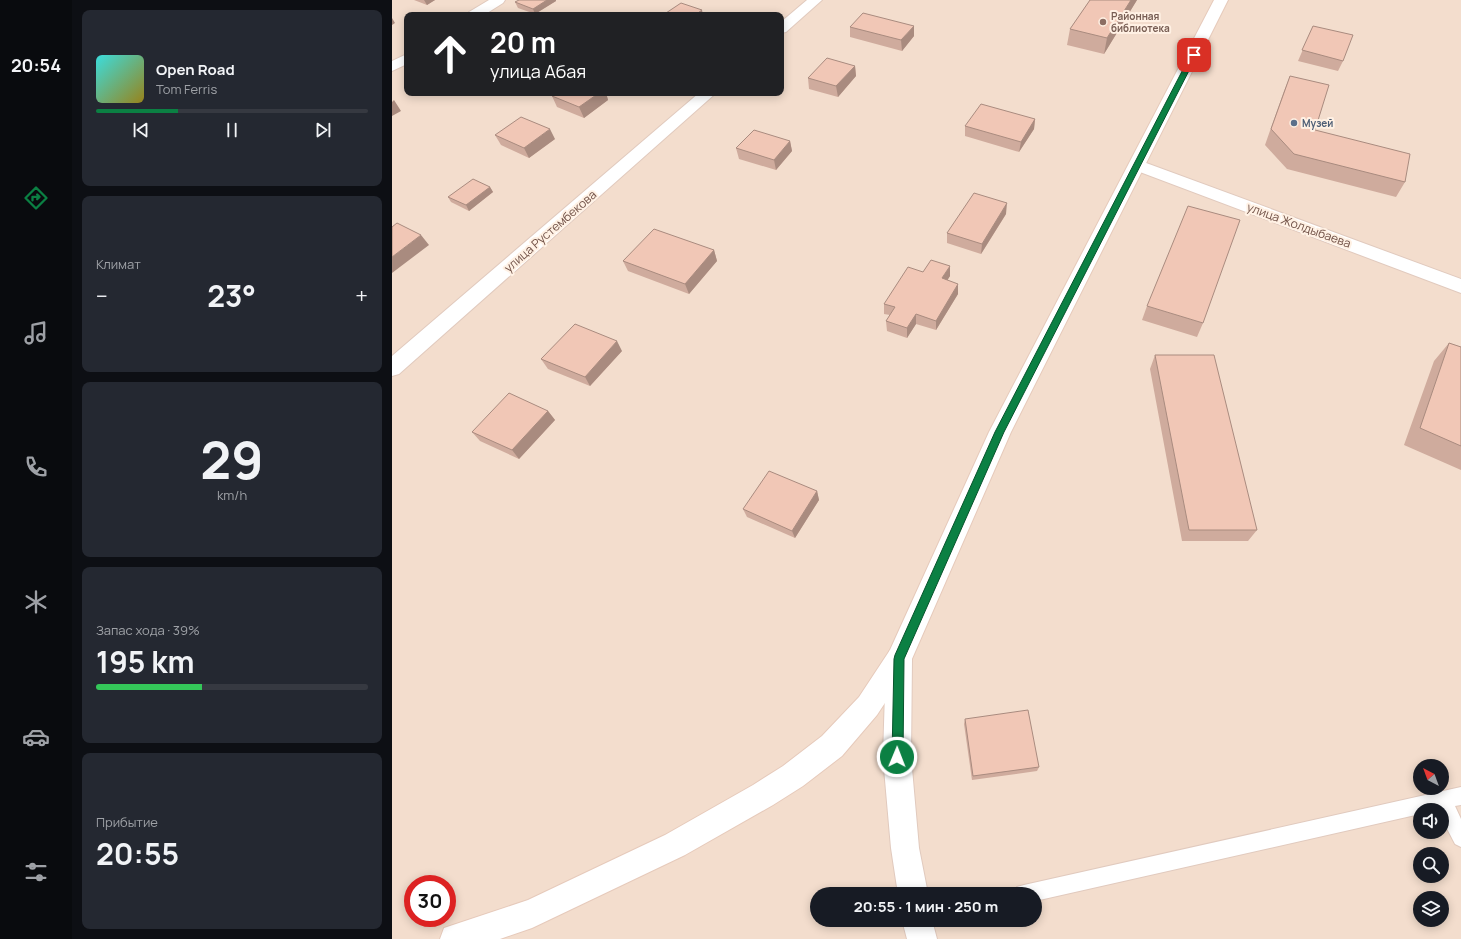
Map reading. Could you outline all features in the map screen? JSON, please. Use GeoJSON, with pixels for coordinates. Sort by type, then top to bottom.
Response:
{"type":"FeatureCollection","features":[{"type":"Feature","properties":{"kind":"street"},"geometry":{"type":"LineString","coordinates":[[479,12],[498,0]]}},
{"type":"Feature","properties":{"kind":"street"},"geometry":{"type":"LineString","coordinates":[[784,26],[815,0]]}},
{"type":"Feature","properties":{"kind":"street"},"geometry":{"type":"LineString","coordinates":[[455,939],[532,913],[675,845],[763,795],[793,776],[832,746],[868,706],[899,659],[1000,432],[1138,165],[1221,0]]}},
{"type":"Feature","properties":{"kind":"street"},"geometry":{"type":"LineString","coordinates":[[392,67],[404,60]]}},
{"type":"Feature","properties":{"kind":"street","name":"улица Рустембекова"},"geometry":{"type":"LineString","coordinates":[[392,368],[705,96]]}},
{"type":"Feature","properties":{"kind":"street","name":"улица Жолдыбаева"},"geometry":{"type":"LineString","coordinates":[[1138,165],[1461,286]]}},
{"type":"Feature","properties":{"kind":"street"},"geometry":{"type":"LineString","coordinates":[[899,659],[897,757],[905,848],[912,887]]}},
{"type":"Feature","properties":{"kind":"street"},"geometry":{"type":"LineString","coordinates":[[919,927],[922,939]]}},
{"type":"Feature","properties":{"kind":"lane"},"geometry":{"type":"LineString","coordinates":[[1042,890],[1461,796]]}},
{"type":"Feature","properties":{"kind":"lane"},"geometry":{"type":"LineString","coordinates":[[1442,800],[1461,838]]}},
{"type":"Feature","properties":{"kind":"shaded area"},"geometry":{"type":"Polygon","coordinates":[[[392,0],[1461,0],[1461,939],[392,939],[392,0]]]}},
{"type":"Feature","properties":{"kind":"building"},"geometry":{"type":"Polygon","coordinates":[[[519,0],[547,0],[533,9],[515,2],[519,0]]]}},
{"type":"Feature","properties":{"kind":"building"},"geometry":{"type":"Polygon","coordinates":[[[1090,0],[1131,0],[1107,38],[1070,29],[1090,0]]]}},
{"type":"Feature","properties":{"kind":"building"},"geometry":{"type":"Polygon","coordinates":[[[681,3],[702,10],[699,12],[668,12],[681,3]]]}},
{"type":"Feature","properties":{"kind":"building"},"geometry":{"type":"Polygon","coordinates":[[[863,13],[914,26],[901,40],[850,27],[863,13]]]}},
{"type":"Feature","properties":{"kind":"building"},"geometry":{"type":"Polygon","coordinates":[[[1313,26],[1353,35],[1343,61],[1302,50],[1313,26]]]}},
{"type":"Feature","properties":{"kind":"building"},"geometry":{"type":"Polygon","coordinates":[[[827,58],[855,66],[836,86],[808,78],[827,58]]]}},
{"type":"Feature","properties":{"kind":"building"},"geometry":{"type":"Polygon","coordinates":[[[1290,76],[1329,85],[1315,130],[1410,154],[1405,182],[1294,154],[1271,129],[1290,76]]]}},
{"type":"Feature","properties":{"kind":"building"},"geometry":{"type":"Polygon","coordinates":[[[552,96],[595,96],[579,107],[552,96]]]}},
{"type":"Feature","properties":{"kind":"building"},"geometry":{"type":"Polygon","coordinates":[[[981,104],[1035,119],[1021,142],[965,126],[981,104]]]}},
{"type":"Feature","properties":{"kind":"building"},"geometry":{"type":"Polygon","coordinates":[[[521,117],[550,129],[524,148],[495,135],[521,117]]]}},
{"type":"Feature","properties":{"kind":"building"},"geometry":{"type":"Polygon","coordinates":[[[754,130],[790,141],[774,160],[736,148],[754,130]]]}},
{"type":"Feature","properties":{"kind":"building"},"geometry":{"type":"Polygon","coordinates":[[[473,179],[490,187],[466,205],[448,197],[473,179]]]}},
{"type":"Feature","properties":{"kind":"building"},"geometry":{"type":"Polygon","coordinates":[[[974,193],[1007,203],[982,244],[947,233],[974,193]]]}},
{"type":"Feature","properties":{"kind":"building"},"geometry":{"type":"Polygon","coordinates":[[[1188,206],[1240,220],[1203,323],[1147,306],[1188,206]]]}},
{"type":"Feature","properties":{"kind":"building"},"geometry":{"type":"Polygon","coordinates":[[[397,223],[421,235],[392,257],[392,227],[397,223]]]}},
{"type":"Feature","properties":{"kind":"building"},"geometry":{"type":"Polygon","coordinates":[[[654,229],[714,250],[685,284],[623,261],[654,229]]]}},
{"type":"Feature","properties":{"kind":"building"},"geometry":{"type":"Polygon","coordinates":[[[931,260],[950,266],[942,278],[958,284],[936,321],[916,314],[907,328],[886,321],[895,307],[884,304],[908,267],[923,272],[931,260]]]}},
{"type":"Feature","properties":{"kind":"building"},"geometry":{"type":"Polygon","coordinates":[[[575,324],[617,341],[585,377],[541,359],[575,324]]]}},
{"type":"Feature","properties":{"kind":"building"},"geometry":{"type":"Polygon","coordinates":[[[1449,343],[1461,347],[1461,446],[1420,428],[1449,343]]]}},
{"type":"Feature","properties":{"kind":"building"},"geometry":{"type":"Polygon","coordinates":[[[1155,355],[1214,355],[1257,530],[1189,530],[1155,355]]]}},
{"type":"Feature","properties":{"kind":"building"},"geometry":{"type":"Polygon","coordinates":[[[509,393],[548,411],[512,450],[472,432],[509,393]]]}},
{"type":"Feature","properties":{"kind":"building"},"geometry":{"type":"Polygon","coordinates":[[[769,471],[817,491],[792,531],[743,509],[769,471]]]}},
{"type":"Feature","properties":{"kind":"building"},"geometry":{"type":"Polygon","coordinates":[[[1028,710],[1039,767],[973,776],[965,719],[1028,710]]]}},
{"type":"Feature","properties":{"kind":"place","name":"Районная библиотека"},"geometry":{"type":"Point","coordinates":[1103,22]}},
{"type":"Feature","properties":{"kind":"place","name":"Музей"},"geometry":{"type":"Point","coordinates":[1294,123]}},
{"type":"Feature","properties":{"kind":"route"},"geometry":{"type":"LineString","coordinates":[[897,757],[899,659],[1000,432],[1194,55]]}}]}
